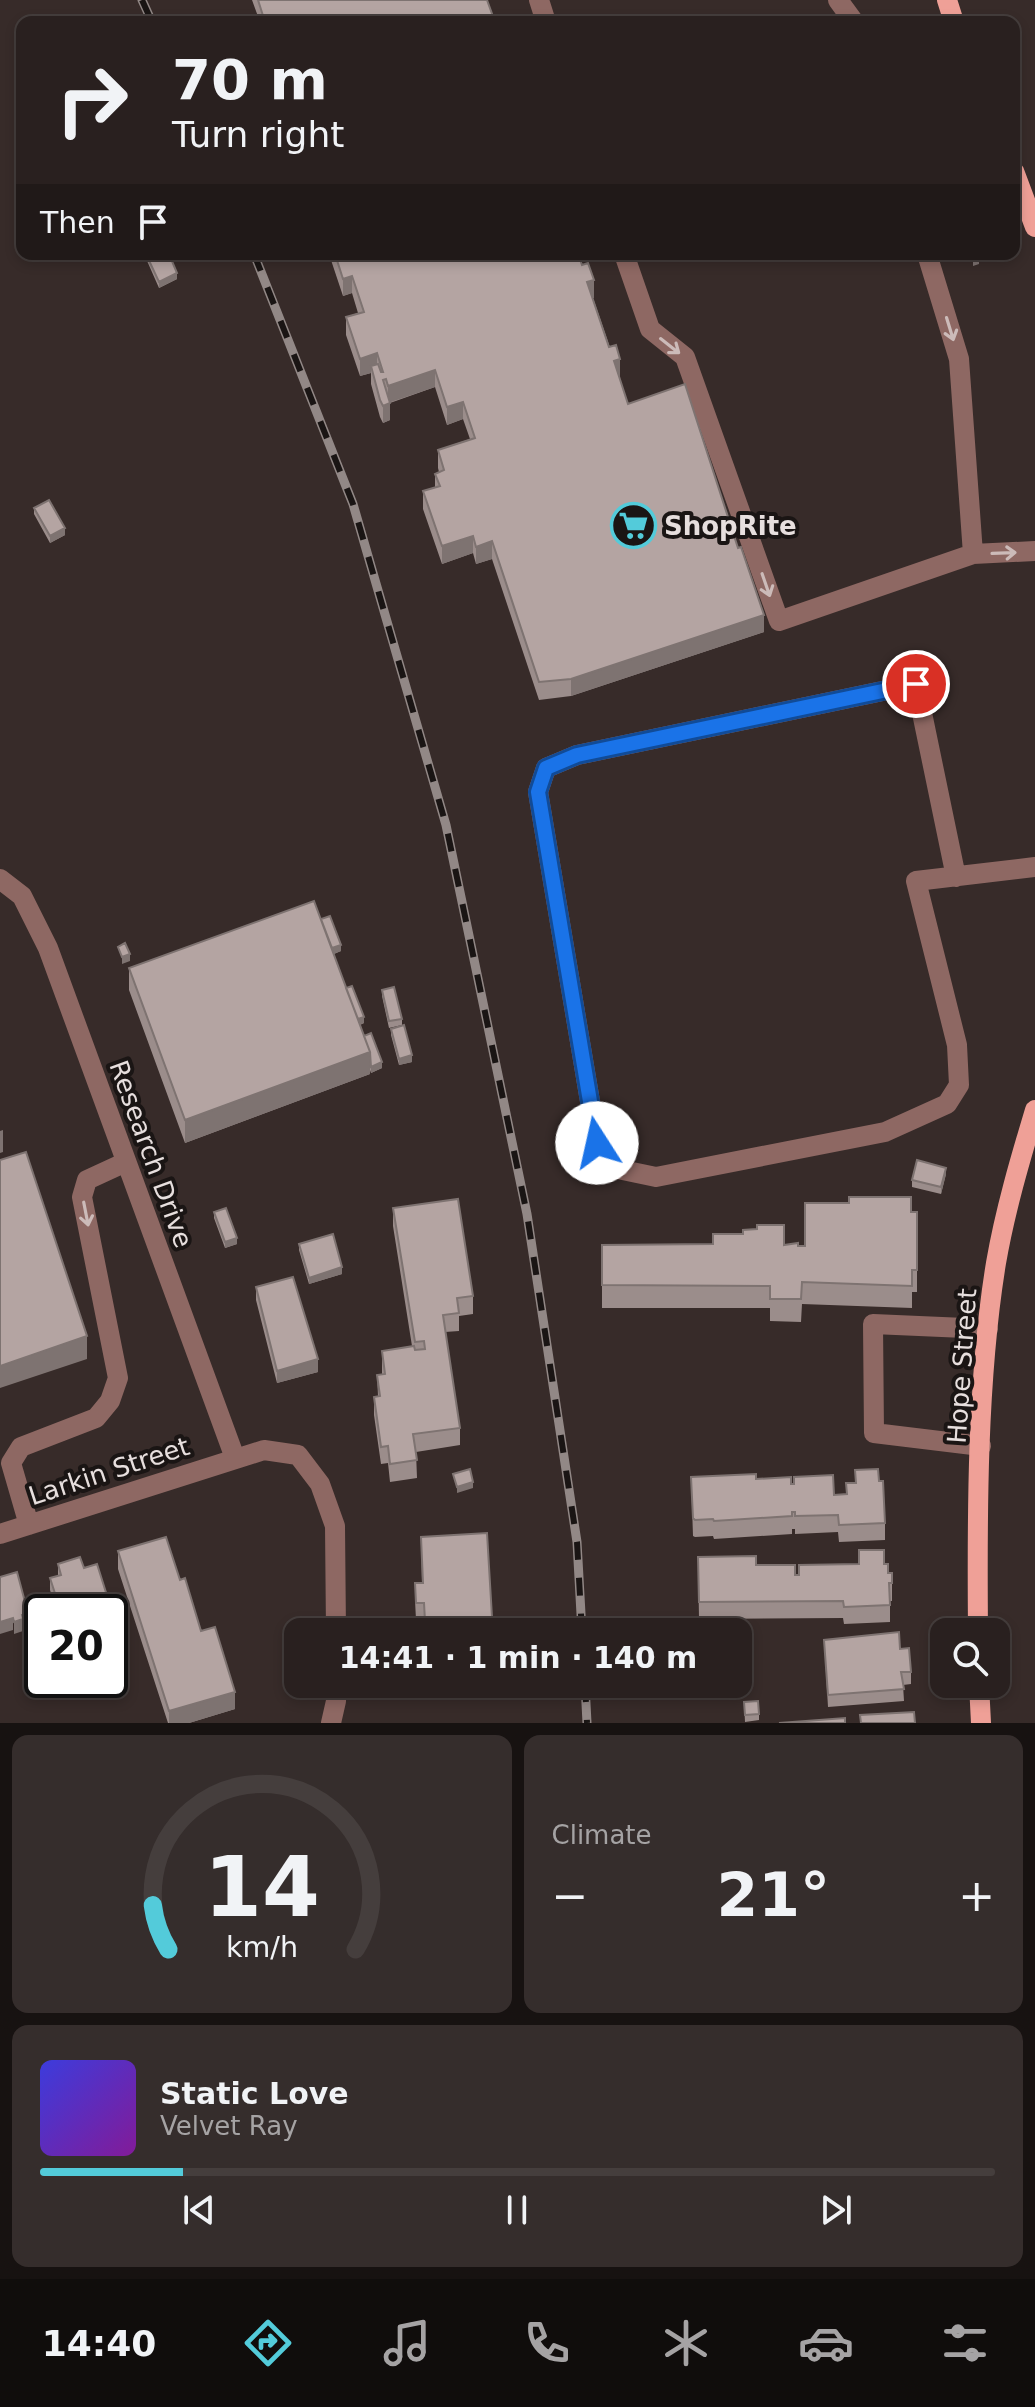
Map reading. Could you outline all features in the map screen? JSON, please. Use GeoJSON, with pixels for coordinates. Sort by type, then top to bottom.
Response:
{"type":"FeatureCollection","features":[{"type":"Feature","properties":{"kind":"main road"},"geometry":{"type":"LineString","coordinates":[[1020,187],[1035,227]]}},
{"type":"Feature","properties":{"kind":"main road","name":"Hope Street"},"geometry":{"type":"LineString","coordinates":[[978,1618],[981,1446],[988,1329],[1000,1247],[1035,1110]]}},
{"type":"Feature","properties":{"kind":"main road"},"geometry":{"type":"LineString","coordinates":[[980,1698],[981,1723]]}},
{"type":"Feature","properties":{"kind":"street"},"geometry":{"type":"LineString","coordinates":[[626,260],[650,329],[685,357],[779,621],[973,554],[1035,551]]}},
{"type":"Feature","properties":{"kind":"street"},"geometry":{"type":"LineString","coordinates":[[929,260],[959,359],[973,554]]}},
{"type":"Feature","properties":{"kind":"street"},"geometry":{"type":"LineString","coordinates":[[956,877],[916,684],[577,755],[546,768],[538,792],[545,838],[597,1143],[613,1168],[656,1177],[885,1132],[947,1104],[959,1085],[957,1045],[916,881],[956,877],[1035,867]]}},
{"type":"Feature","properties":{"kind":"street","name":"Research Drive"},"geometry":{"type":"LineString","coordinates":[[0,879],[22,896],[48,948],[235,1458]]}},
{"type":"Feature","properties":{"kind":"street"},"geometry":{"type":"LineString","coordinates":[[29,1525],[11,1463],[21,1447],[96,1418],[110,1401],[118,1378],[82,1197],[87,1180],[126,1162]]}},
{"type":"Feature","properties":{"kind":"street"},"geometry":{"type":"LineString","coordinates":[[981,1446],[874,1433],[873,1324],[988,1329]]}},
{"type":"Feature","properties":{"kind":"street","name":"Larkin Street"},"geometry":{"type":"LineString","coordinates":[[0,1534],[264,1450],[298,1455],[320,1484],[335,1526],[336,1618]]}},
{"type":"Feature","properties":{"kind":"street"},"geometry":{"type":"LineString","coordinates":[[331,1723],[336,1698]]}},
{"type":"Feature","properties":{"kind":"building"},"geometry":{"type":"Polygon","coordinates":[[[258,0],[487,0],[493,16],[263,16],[258,0]]]}},
{"type":"Feature","properties":{"kind":"building"},"geometry":{"type":"Polygon","coordinates":[[[149,260],[172,260],[177,273],[159,282],[149,260]]]}},
{"type":"Feature","properties":{"kind":"building"},"geometry":{"type":"Polygon","coordinates":[[[337,260],[580,260],[582,265],[588,263],[594,280],[587,282],[609,347],[616,345],[620,359],[614,361],[628,404],[685,384],[738,548],[741,547],[764,615],[571,679],[539,682],[492,541],[476,547],[473,536],[442,546],[423,491],[440,486],[435,474],[444,470],[438,450],[475,438],[463,402],[447,407],[435,370],[388,386],[386,379],[383,380],[390,403],[383,406],[371,366],[378,364],[383,372],[377,353],[360,359],[346,317],[364,312],[352,276],[343,279],[337,260]]]}},
{"type":"Feature","properties":{"kind":"building"},"geometry":{"type":"Polygon","coordinates":[[[49,500],[65,528],[50,536],[34,508],[49,500]]]}},
{"type":"Feature","properties":{"kind":"building"},"geometry":{"type":"Polygon","coordinates":[[[314,901],[370,1052],[185,1120],[129,968],[314,901]]]}},
{"type":"Feature","properties":{"kind":"building"},"geometry":{"type":"Polygon","coordinates":[[[330,916],[341,945],[332,948],[321,919],[330,916]]]}},
{"type":"Feature","properties":{"kind":"building"},"geometry":{"type":"Polygon","coordinates":[[[125,943],[130,954],[122,957],[118,947],[125,943]]]}},
{"type":"Feature","properties":{"kind":"building"},"geometry":{"type":"Polygon","coordinates":[[[352,986],[364,1017],[358,1019],[346,988],[352,986]]]}},
{"type":"Feature","properties":{"kind":"building"},"geometry":{"type":"Polygon","coordinates":[[[394,987],[402,1019],[389,1021],[382,990],[394,987]]]}},
{"type":"Feature","properties":{"kind":"building"},"geometry":{"type":"Polygon","coordinates":[[[404,1025],[412,1055],[399,1059],[391,1029],[404,1025]]]}},
{"type":"Feature","properties":{"kind":"building"},"geometry":{"type":"Polygon","coordinates":[[[371,1033],[382,1062],[371,1067],[364,1036],[371,1033]]]}},
{"type":"Feature","properties":{"kind":"building"},"geometry":{"type":"Polygon","coordinates":[[[26,1152],[87,1336],[0,1366],[0,1160],[26,1152]]]}},
{"type":"Feature","properties":{"kind":"building"},"geometry":{"type":"Polygon","coordinates":[[[917,1160],[946,1168],[941,1187],[912,1180],[917,1160]]]}},
{"type":"Feature","properties":{"kind":"building"},"geometry":{"type":"Polygon","coordinates":[[[849,1197],[911,1197],[911,1212],[917,1212],[917,1270],[912,1270],[912,1286],[802,1282],[801,1299],[770,1299],[770,1286],[602,1285],[602,1245],[713,1244],[713,1234],[743,1234],[743,1230],[757,1229],[757,1225],[784,1225],[784,1245],[798,1243],[798,1246],[805,1246],[805,1203],[849,1203],[849,1197]]]}},
{"type":"Feature","properties":{"kind":"building"},"geometry":{"type":"Polygon","coordinates":[[[458,1199],[473,1296],[457,1298],[459,1313],[443,1315],[460,1428],[413,1434],[417,1460],[390,1464],[388,1446],[381,1447],[374,1397],[380,1396],[377,1375],[385,1374],[382,1351],[414,1346],[415,1350],[425,1349],[424,1341],[415,1342],[393,1208],[458,1199]]]}},
{"type":"Feature","properties":{"kind":"building"},"geometry":{"type":"Polygon","coordinates":[[[226,1208],[237,1238],[225,1242],[214,1212],[226,1208]]]}},
{"type":"Feature","properties":{"kind":"building"},"geometry":{"type":"Polygon","coordinates":[[[333,1234],[342,1267],[309,1278],[299,1244],[333,1234]]]}},
{"type":"Feature","properties":{"kind":"building"},"geometry":{"type":"Polygon","coordinates":[[[293,1277],[318,1359],[277,1371],[256,1287],[293,1277]]]}},
{"type":"Feature","properties":{"kind":"building"},"geometry":{"type":"Polygon","coordinates":[[[470,1469],[473,1482],[457,1487],[453,1474],[470,1469]]]}},
{"type":"Feature","properties":{"kind":"building"},"geometry":{"type":"Polygon","coordinates":[[[878,1469],[879,1481],[883,1481],[885,1523],[839,1525],[838,1515],[795,1516],[795,1512],[792,1516],[714,1521],[693,1518],[691,1477],[756,1474],[756,1479],[791,1477],[791,1484],[794,1484],[794,1477],[833,1475],[834,1495],[847,1494],[846,1483],[856,1483],[855,1470],[878,1469]]]}},
{"type":"Feature","properties":{"kind":"building"},"geometry":{"type":"Polygon","coordinates":[[[487,1533],[492,1617],[425,1618],[424,1603],[416,1603],[415,1583],[423,1583],[421,1537],[487,1533]]]}},
{"type":"Feature","properties":{"kind":"building"},"geometry":{"type":"Polygon","coordinates":[[[166,1537],[180,1580],[185,1578],[201,1631],[215,1627],[235,1692],[169,1711],[118,1551],[166,1537]]]}},
{"type":"Feature","properties":{"kind":"building"},"geometry":{"type":"Polygon","coordinates":[[[859,1550],[884,1550],[884,1564],[888,1564],[888,1573],[892,1573],[890,1605],[844,1607],[843,1601],[699,1602],[698,1557],[756,1556],[756,1565],[795,1565],[795,1575],[799,1575],[799,1565],[859,1564],[859,1550]]]}},
{"type":"Feature","properties":{"kind":"building"},"geometry":{"type":"Polygon","coordinates":[[[80,1557],[84,1568],[97,1564],[106,1594],[55,1594],[50,1578],[61,1575],[58,1564],[80,1557]]]}},
{"type":"Feature","properties":{"kind":"building"},"geometry":{"type":"Polygon","coordinates":[[[17,1572],[24,1598],[23,1619],[0,1622],[0,1577],[17,1572]]]}},
{"type":"Feature","properties":{"kind":"building"},"geometry":{"type":"Polygon","coordinates":[[[899,1632],[900,1649],[909,1648],[911,1672],[901,1672],[904,1689],[828,1695],[824,1640],[899,1632]]]}},
{"type":"Feature","properties":{"kind":"building"},"geometry":{"type":"Polygon","coordinates":[[[758,1701],[759,1714],[745,1715],[744,1702],[758,1701]]]}},
{"type":"Feature","properties":{"kind":"building"},"geometry":{"type":"Polygon","coordinates":[[[914,1712],[915,1723],[861,1723],[860,1715],[914,1712]]]}},
{"type":"Feature","properties":{"kind":"building"},"geometry":{"type":"Polygon","coordinates":[[[845,1718],[845,1723],[779,1723],[845,1718]]]}},
{"type":"Feature","properties":{"kind":"railway"},"geometry":{"type":"LineString","coordinates":[[142,0],[149,16]]}},
{"type":"Feature","properties":{"kind":"railway"},"geometry":{"type":"LineString","coordinates":[[256,260],[353,504],[446,825],[527,1214],[577,1542],[581,1618]]}},
{"type":"Feature","properties":{"kind":"railway"},"geometry":{"type":"LineString","coordinates":[[586,1698],[587,1723]]}},
{"type":"Feature","properties":{"kind":"place","name":"ShopRite"},"geometry":{"type":"Point","coordinates":[633,526]}},
{"type":"Feature","properties":{"kind":"route"},"geometry":{"type":"LineString","coordinates":[[597,1143],[538,792],[546,768],[577,755],[916,684]]}}]}
